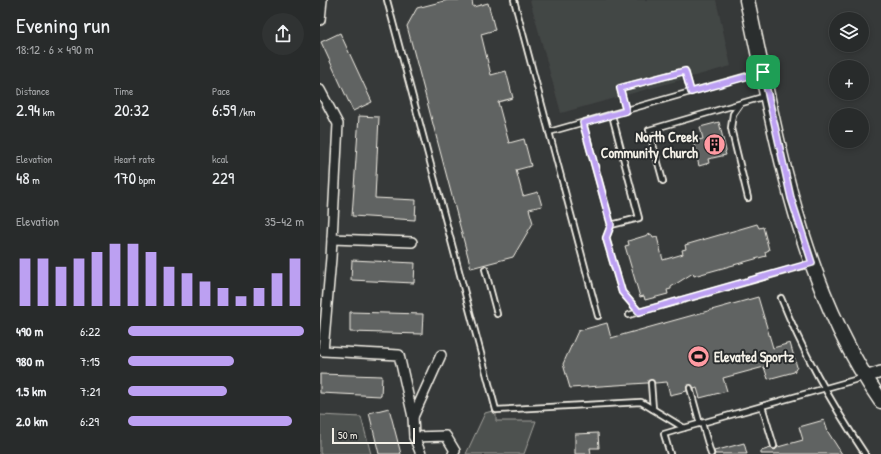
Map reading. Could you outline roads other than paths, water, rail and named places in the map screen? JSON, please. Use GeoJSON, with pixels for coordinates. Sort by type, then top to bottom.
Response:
{"type":"FeatureCollection","features":[{"type":"Feature","properties":{"kind":"main road"},"geometry":{"type":"LineString","coordinates":[[748,0],[791,198],[812,263],[828,304],[865,377],[881,401]]}},
{"type":"Feature","properties":{"kind":"street"},"geometry":{"type":"LineString","coordinates":[[320,20],[322,0]]}},
{"type":"Feature","properties":{"kind":"street"},"geometry":{"type":"LineString","coordinates":[[320,90],[338,124],[332,239],[323,351],[398,355],[413,417],[414,437],[421,454]]}},
{"type":"Feature","properties":{"kind":"street"},"geometry":{"type":"LineString","coordinates":[[332,239],[412,242]]}},
{"type":"Feature","properties":{"kind":"street"},"geometry":{"type":"LineString","coordinates":[[413,417],[441,355]]}},
{"type":"Feature","properties":{"kind":"street"},"geometry":{"type":"LineString","coordinates":[[865,377],[881,372]]}},
{"type":"Feature","properties":{"kind":"street"},"geometry":{"type":"LineString","coordinates":[[414,437],[446,436],[455,451],[453,454]]}},
{"type":"Feature","properties":{"kind":"lane"},"geometry":{"type":"LineString","coordinates":[[387,0],[496,410],[641,402],[684,428]]}},
{"type":"Feature","properties":{"kind":"lane"},"geometry":{"type":"LineString","coordinates":[[514,0],[598,316]]}},
{"type":"Feature","properties":{"kind":"lane"},"geometry":{"type":"LineString","coordinates":[[626,111],[620,88],[685,71],[691,92]]}},
{"type":"Feature","properties":{"kind":"lane"},"geometry":{"type":"LineString","coordinates":[[549,132],[763,72]]}},
{"type":"Feature","properties":{"kind":"lane"},"geometry":{"type":"LineString","coordinates":[[663,181],[649,130],[768,96]]}},
{"type":"Feature","properties":{"kind":"lane"},"geometry":{"type":"LineString","coordinates":[[740,104],[733,114],[731,128],[748,198]]}},
{"type":"Feature","properties":{"kind":"lane"},"geometry":{"type":"LineString","coordinates":[[611,225],[639,218],[612,115]]}},
{"type":"Feature","properties":{"kind":"lane"},"geometry":{"type":"LineString","coordinates":[[583,123],[611,225],[606,238],[622,292],[639,312]]}},
{"type":"Feature","properties":{"kind":"lane"},"geometry":{"type":"LineString","coordinates":[[629,315],[812,263]]}},
{"type":"Feature","properties":{"kind":"lane"},"geometry":{"type":"LineString","coordinates":[[485,269],[497,314]]}},
{"type":"Feature","properties":{"kind":"lane"},"geometry":{"type":"LineString","coordinates":[[781,298],[798,340],[824,389],[865,454]]}},
{"type":"Feature","properties":{"kind":"lane"},"geometry":{"type":"LineString","coordinates":[[670,454],[664,434],[865,377]]}},
{"type":"Feature","properties":{"kind":"lane"},"geometry":{"type":"LineString","coordinates":[[651,383],[653,409]]}},
{"type":"Feature","properties":{"kind":"lane"},"geometry":{"type":"LineString","coordinates":[[690,388],[711,454]]}},
{"type":"Feature","properties":{"kind":"lane"},"geometry":{"type":"LineString","coordinates":[[762,406],[774,446]]}},
{"type":"Feature","properties":{"kind":"place","name":"North Creek Community Church"},"geometry":{"type":"Point","coordinates":[714,145]}},
{"type":"Feature","properties":{"kind":"place","name":"Elevated Sportz"},"geometry":{"type":"Point","coordinates":[698,357]}}]}
